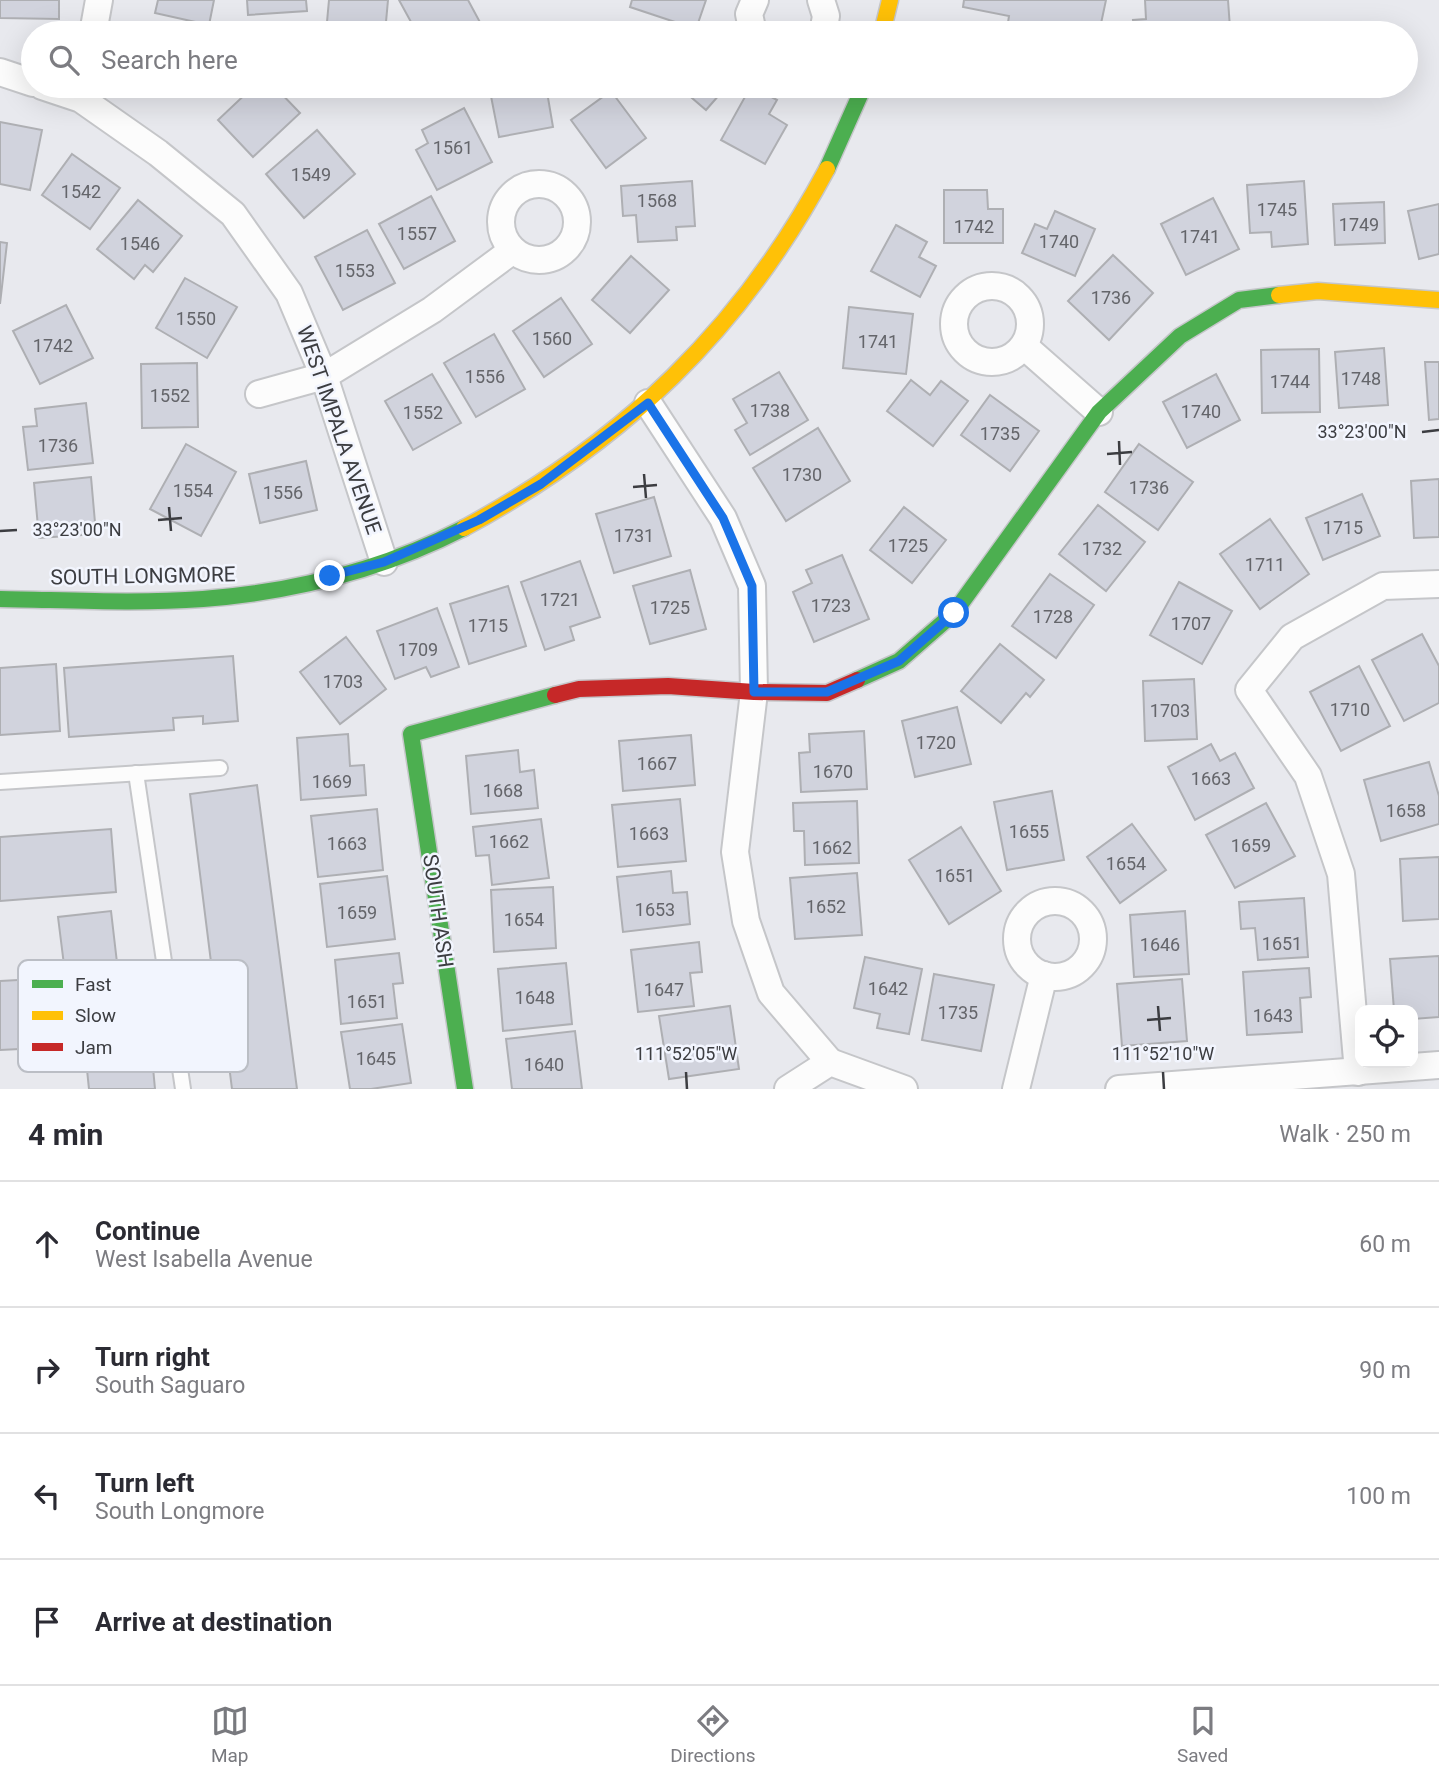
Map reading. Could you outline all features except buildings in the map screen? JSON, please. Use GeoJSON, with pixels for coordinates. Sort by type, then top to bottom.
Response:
{"type":"FeatureCollection","features":[{"type":"Feature","properties":{"kind":"street"},"geometry":{"type":"LineString","coordinates":[[95,21],[99,0]]}},
{"type":"Feature","properties":{"kind":"street"},"geometry":{"type":"LineString","coordinates":[[750,21],[749,14],[755,0]]}},
{"type":"Feature","properties":{"kind":"street"},"geometry":{"type":"LineString","coordinates":[[821,0],[828,21]]}},
{"type":"Feature","properties":{"kind":"street"},"geometry":{"type":"LineString","coordinates":[[885,21],[890,0]]}},
{"type":"Feature","properties":{"kind":"street"},"geometry":{"type":"LineString","coordinates":[[0,72],[21,79]]}},
{"type":"Feature","properties":{"kind":"street","name":"WEST IMPALA AVENUE"},"geometry":{"type":"LineString","coordinates":[[89,98],[233,214],[289,293],[324,376],[384,562]]}},
{"type":"Feature","properties":{"kind":"street","name":"SOUTH LONGMORE"},"geometry":{"type":"LineString","coordinates":[[0,599],[125,601],[225,597],[269,591],[384,562],[468,525],[541,484],[648,403],[736,312],[782,247],[824,179],[859,98]]}},
{"type":"Feature","properties":{"kind":"street"},"geometry":{"type":"LineString","coordinates":[[259,394],[324,376],[432,310],[513,250]]}},
{"type":"Feature","properties":{"kind":"street"},"geometry":{"type":"LineString","coordinates":[[754,692],[827,692],[899,661],[954,613],[1100,412],[1180,336],[1239,300],[1318,291],[1439,300]]}},
{"type":"Feature","properties":{"kind":"street"},"geometry":{"type":"LineString","coordinates":[[1024,346],[1100,412]]}},
{"type":"Feature","properties":{"kind":"street"},"geometry":{"type":"LineString","coordinates":[[648,403],[723,518],[752,586],[754,692],[735,852],[746,921],[771,993],[830,1062],[904,1089]]}},
{"type":"Feature","properties":{"kind":"street"},"geometry":{"type":"LineString","coordinates":[[1358,1072],[1341,874],[1308,776],[1249,690],[1292,637],[1383,586],[1439,584]]}},
{"type":"Feature","properties":{"kind":"street","name":"SOUTH ASH"},"geometry":{"type":"LineString","coordinates":[[465,1089],[411,734],[579,690],[668,686],[754,692]]}},
{"type":"Feature","properties":{"kind":"street"},"geometry":{"type":"LineString","coordinates":[[1016,1089],[1044,975]]}},
{"type":"Feature","properties":{"kind":"street"},"geometry":{"type":"LineString","coordinates":[[788,1089],[830,1062]]}},
{"type":"Feature","properties":{"kind":"street"},"geometry":{"type":"LineString","coordinates":[[1119,1089],[1439,1065]]}},
{"type":"Feature","properties":{"kind":"lane"},"geometry":{"type":"LineString","coordinates":[[0,782],[219,768]]}},
{"type":"Feature","properties":{"kind":"lane"},"geometry":{"type":"LineString","coordinates":[[136,773],[164,960]]}},
{"type":"Feature","properties":{"kind":"traffic: fast"},"geometry":{"type":"LineString","coordinates":[[827,169],[859,98]]}},
{"type":"Feature","properties":{"kind":"traffic: fast"},"geometry":{"type":"LineString","coordinates":[[857,680],[899,661],[954,613],[1099,412],[1180,336],[1239,300],[1279,295]]}},
{"type":"Feature","properties":{"kind":"traffic: fast"},"geometry":{"type":"LineString","coordinates":[[0,599],[178,600],[270,591],[370,567],[434,543],[464,528]]}},
{"type":"Feature","properties":{"kind":"traffic: fast"},"geometry":{"type":"LineString","coordinates":[[465,1089],[411,734],[555,695]]}},
{"type":"Feature","properties":{"kind":"traffic: slow"},"geometry":{"type":"LineString","coordinates":[[885,21],[890,0]]}},
{"type":"Feature","properties":{"kind":"traffic: slow"},"geometry":{"type":"LineString","coordinates":[[464,528],[576,458],[626,419],[673,377],[716,331],[756,281],[793,227],[827,169]]}},
{"type":"Feature","properties":{"kind":"traffic: slow"},"geometry":{"type":"LineString","coordinates":[[1279,295],[1318,291],[1439,300]]}},
{"type":"Feature","properties":{"kind":"traffic: jam"},"geometry":{"type":"LineString","coordinates":[[555,695],[579,689],[668,686],[754,692],[827,693],[857,680]]}},
{"type":"Feature","properties":{"kind":"route"},"geometry":{"type":"LineString","coordinates":[[330,576],[384,562],[479,520],[541,484],[648,403],[723,518],[752,586],[754,692],[827,692],[899,661],[954,613]]}}]}
